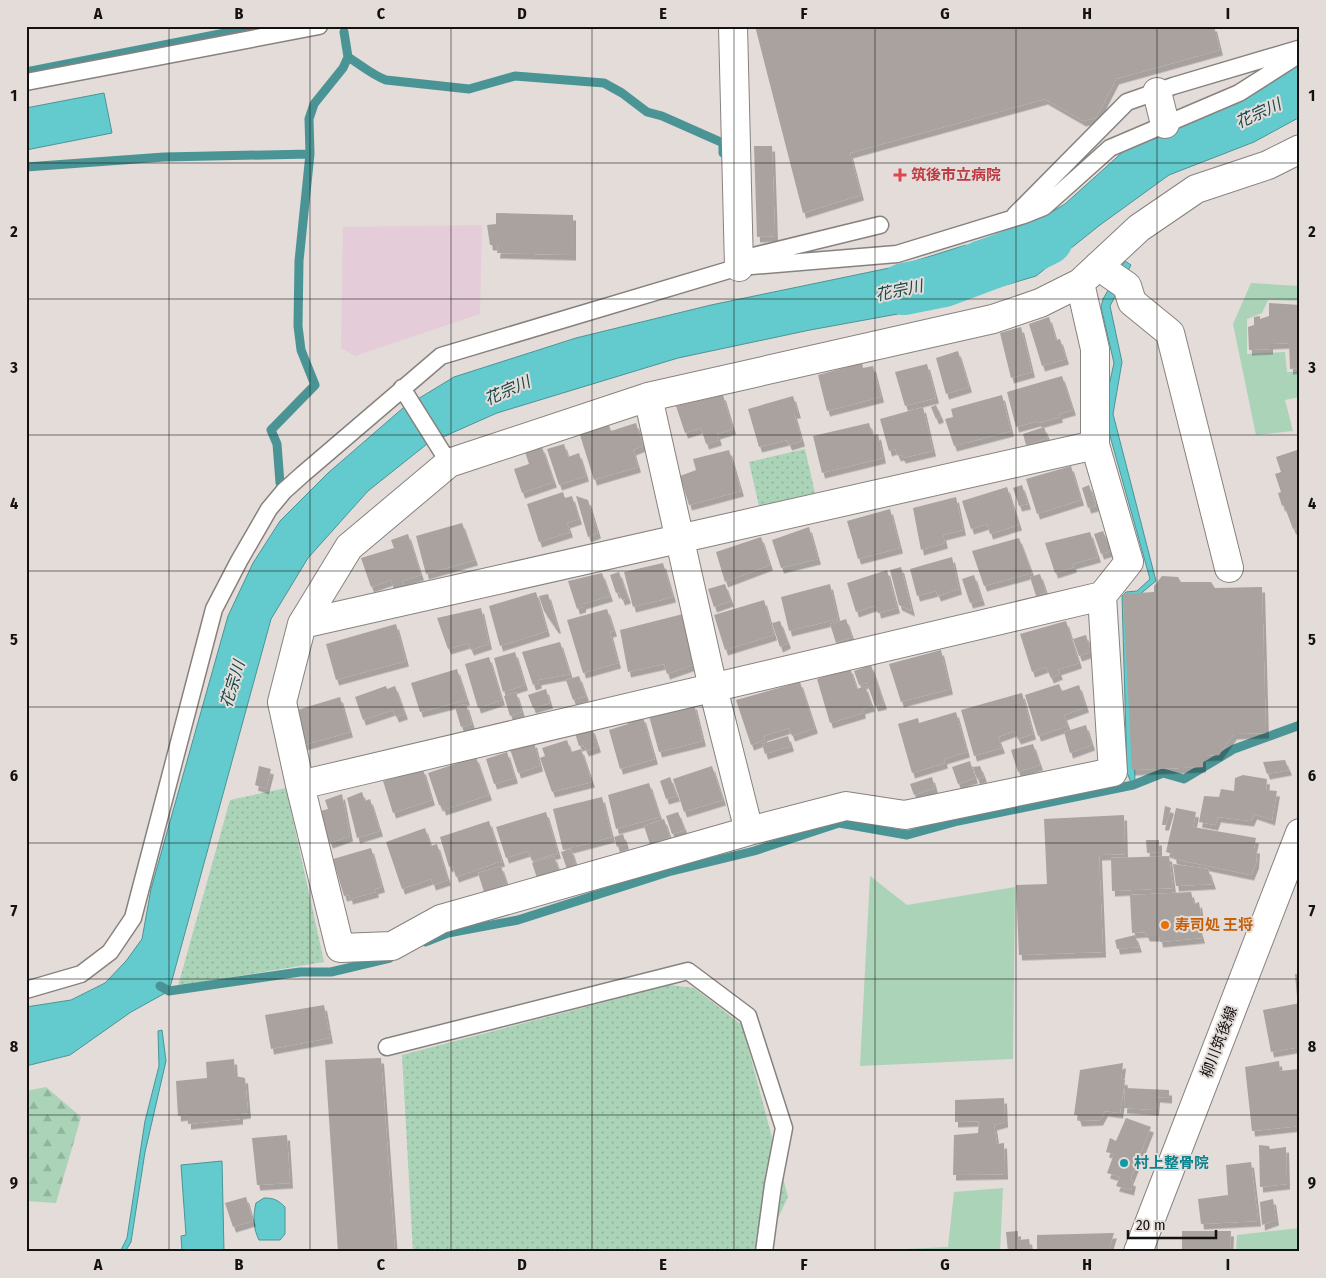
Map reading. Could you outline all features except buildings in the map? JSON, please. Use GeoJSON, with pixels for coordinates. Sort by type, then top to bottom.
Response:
{"type":"FeatureCollection","features":[{"type":"Feature","properties":{"kind":"street"},"geometry":{"type":"LineString","coordinates":[[733,26],[739,263]]}},
{"type":"Feature","properties":{"kind":"street"},"geometry":{"type":"LineString","coordinates":[[1157,92],[1166,124]]}},
{"type":"Feature","properties":{"kind":"street"},"geometry":{"type":"LineString","coordinates":[[300,785],[1102,596],[1129,562],[1095,444],[1095,349],[1104,278],[1138,228],[1196,189],[1268,165],[1300,149]]}},
{"type":"Feature","properties":{"kind":"street"},"geometry":{"type":"LineString","coordinates":[[1102,596],[1113,772],[904,815],[846,806],[748,831],[441,919],[392,946],[340,948],[300,785],[282,702],[302,624],[349,547],[444,454],[648,397],[993,319],[1104,278],[1127,286],[1132,302],[1170,333],[1229,568]]}},
{"type":"Feature","properties":{"kind":"street"},"geometry":{"type":"LineString","coordinates":[[648,397],[678,539],[748,831]]}},
{"type":"Feature","properties":{"kind":"street"},"geometry":{"type":"LineString","coordinates":[[302,624],[1095,444]]}},
{"type":"Feature","properties":{"kind":"street","name":"柳川筑後線"},"geometry":{"type":"LineString","coordinates":[[1138,1252],[1300,833]]}},
{"type":"Feature","properties":{"kind":"lane"},"geometry":{"type":"LineString","coordinates":[[26,82],[319,26]]}},
{"type":"Feature","properties":{"kind":"lane"},"geometry":{"type":"LineString","coordinates":[[1012,218],[1127,102],[1300,49]]}},
{"type":"Feature","properties":{"kind":"lane"},"geometry":{"type":"LineString","coordinates":[[739,263],[897,254],[1044,207],[1110,148],[1239,93],[1300,54]]}},
{"type":"Feature","properties":{"kind":"lane"},"geometry":{"type":"LineString","coordinates":[[26,990],[81,974],[110,952],[133,918],[214,609],[269,509],[284,491],[405,393],[441,356],[739,263],[880,225]]}},
{"type":"Feature","properties":{"kind":"lane"},"geometry":{"type":"LineString","coordinates":[[405,393],[444,454]]}},
{"type":"Feature","properties":{"kind":"lane"},"geometry":{"type":"LineString","coordinates":[[387,1047],[688,971],[748,1016],[784,1128],[773,1185],[764,1252]]}},
{"type":"Feature","properties":{"kind":"shaded area"},"geometry":{"type":"Polygon","coordinates":[[[482,225],[480,314],[355,356],[341,348],[343,227],[482,225]]]}},
{"type":"Feature","properties":{"kind":"green space"},"geometry":{"type":"Polygon","coordinates":[[[1251,283],[1300,286],[1300,301],[1268,300],[1262,313],[1247,319],[1247,354],[1285,352],[1287,372],[1300,372],[1300,397],[1285,400],[1293,431],[1256,435],[1233,324],[1251,283]]]}},
{"type":"Feature","properties":{"kind":"green space"},"geometry":{"type":"Polygon","coordinates":[[[805,449],[815,493],[759,506],[749,462],[805,449]]]}},
{"type":"Feature","properties":{"kind":"green space"},"geometry":{"type":"Polygon","coordinates":[[[286,788],[324,962],[178,986],[230,800],[286,788]]]}},
{"type":"Feature","properties":{"kind":"green space"},"geometry":{"type":"Polygon","coordinates":[[[870,876],[907,905],[1015,887],[1013,1059],[860,1066],[870,876]]]}},
{"type":"Feature","properties":{"kind":"green space"},"geometry":{"type":"Polygon","coordinates":[[[670,985],[694,988],[742,1025],[788,1197],[762,1252],[413,1252],[402,1055],[670,985]]]}},
{"type":"Feature","properties":{"kind":"green space"},"geometry":{"type":"Polygon","coordinates":[[[46,1087],[81,1117],[56,1203],[26,1201],[26,1091],[46,1087]]]}},
{"type":"Feature","properties":{"kind":"green space"},"geometry":{"type":"Polygon","coordinates":[[[1003,1188],[1000,1252],[883,1252],[883,1250],[948,1247],[954,1192],[1003,1188]]]}},
{"type":"Feature","properties":{"kind":"green space"},"geometry":{"type":"Polygon","coordinates":[[[1300,1228],[1300,1252],[1236,1252],[1237,1235],[1300,1228]]]}},
{"type":"Feature","properties":{"kind":"water"},"geometry":{"type":"Polygon","coordinates":[[[1300,64],[1300,117],[1254,142],[1169,175],[1100,225],[1036,276],[989,290],[972,243],[1032,224],[1065,204],[1125,150],[1262,89],[1300,64]]]}},
{"type":"Feature","properties":{"kind":"water"},"geometry":{"type":"Polygon","coordinates":[[[104,93],[112,133],[26,150],[26,108],[104,93]]]}},
{"type":"Feature","properties":{"kind":"water"},"geometry":{"type":"Polygon","coordinates":[[[966,245],[982,293],[936,307],[810,330],[678,358],[497,413],[427,444],[368,491],[308,558],[271,619],[169,991],[131,1012],[70,1055],[26,1066],[26,1007],[71,1000],[105,983],[126,961],[142,939],[151,889],[228,616],[253,563],[280,521],[328,473],[403,408],[454,377],[576,338],[711,305],[899,266],[966,245]]]}},
{"type":"Feature","properties":{"kind":"water"},"geometry":{"type":"Polygon","coordinates":[[[1125,261],[1131,265],[1110,306],[1122,362],[1113,414],[1156,581],[1139,595],[1129,598],[1135,782],[1131,783],[1127,772],[1122,596],[1126,592],[1137,591],[1150,579],[1105,418],[1106,399],[1114,363],[1101,307],[1103,299],[1125,261]]]}},
{"type":"Feature","properties":{"kind":"water"},"geometry":{"type":"Polygon","coordinates":[[[162,1030],[166,1061],[145,1152],[131,1242],[125,1252],[120,1252],[127,1238],[145,1121],[159,1066],[158,1031],[162,1030]]]}},
{"type":"Feature","properties":{"kind":"water"},"geometry":{"type":"Polygon","coordinates":[[[222,1161],[224,1252],[182,1252],[181,1236],[186,1235],[181,1165],[222,1161]]]}},
{"type":"Feature","properties":{"kind":"water"},"geometry":{"type":"Polygon","coordinates":[[[264,1198],[276,1200],[285,1207],[285,1234],[280,1240],[259,1240],[257,1235],[254,1222],[255,1208],[256,1203],[264,1198]]]}},
{"type":"Feature","properties":{"kind":"waterway"},"geometry":{"type":"LineString","coordinates":[[26,72],[260,26]]}},
{"type":"Feature","properties":{"kind":"waterway"},"geometry":{"type":"LineString","coordinates":[[310,154],[309,119],[314,104],[343,68],[348,57],[344,32]]}},
{"type":"Feature","properties":{"kind":"waterway"},"geometry":{"type":"LineString","coordinates":[[348,57],[371,73],[386,80],[469,89],[515,76],[604,83],[622,93],[647,112],[662,116],[723,143],[723,153]]}},
{"type":"Feature","properties":{"kind":"waterway"},"geometry":{"type":"LineString","coordinates":[[26,167],[164,157],[310,154],[299,261],[298,326],[301,350],[315,385],[271,430],[277,444],[280,483]]}},
{"type":"Feature","properties":{"kind":"waterway","name":"花宗川"},"geometry":{"type":"LineString","coordinates":[[904,289],[944,281],[1021,252],[1047,239]]}},
{"type":"Feature","properties":{"kind":"waterway"},"geometry":{"type":"LineString","coordinates":[[425,942],[448,933],[518,920],[668,872],[754,851],[839,823],[907,835],[958,821],[1133,785],[1163,773],[1184,779],[1234,749],[1300,725]]}},
{"type":"Feature","properties":{"kind":"waterway"},"geometry":{"type":"LineString","coordinates":[[160,986],[169,991],[300,972],[331,972],[390,958]]}},
{"type":"Feature","properties":{"kind":"place","name":"筑後市立病院"},"geometry":{"type":"Point","coordinates":[900,175]}},
{"type":"Feature","properties":{"kind":"place","name":"寿司処 王将"},"geometry":{"type":"Point","coordinates":[1165,925]}},
{"type":"Feature","properties":{"kind":"place","name":"村上整骨院"},"geometry":{"type":"Point","coordinates":[1124,1163]}}]}
